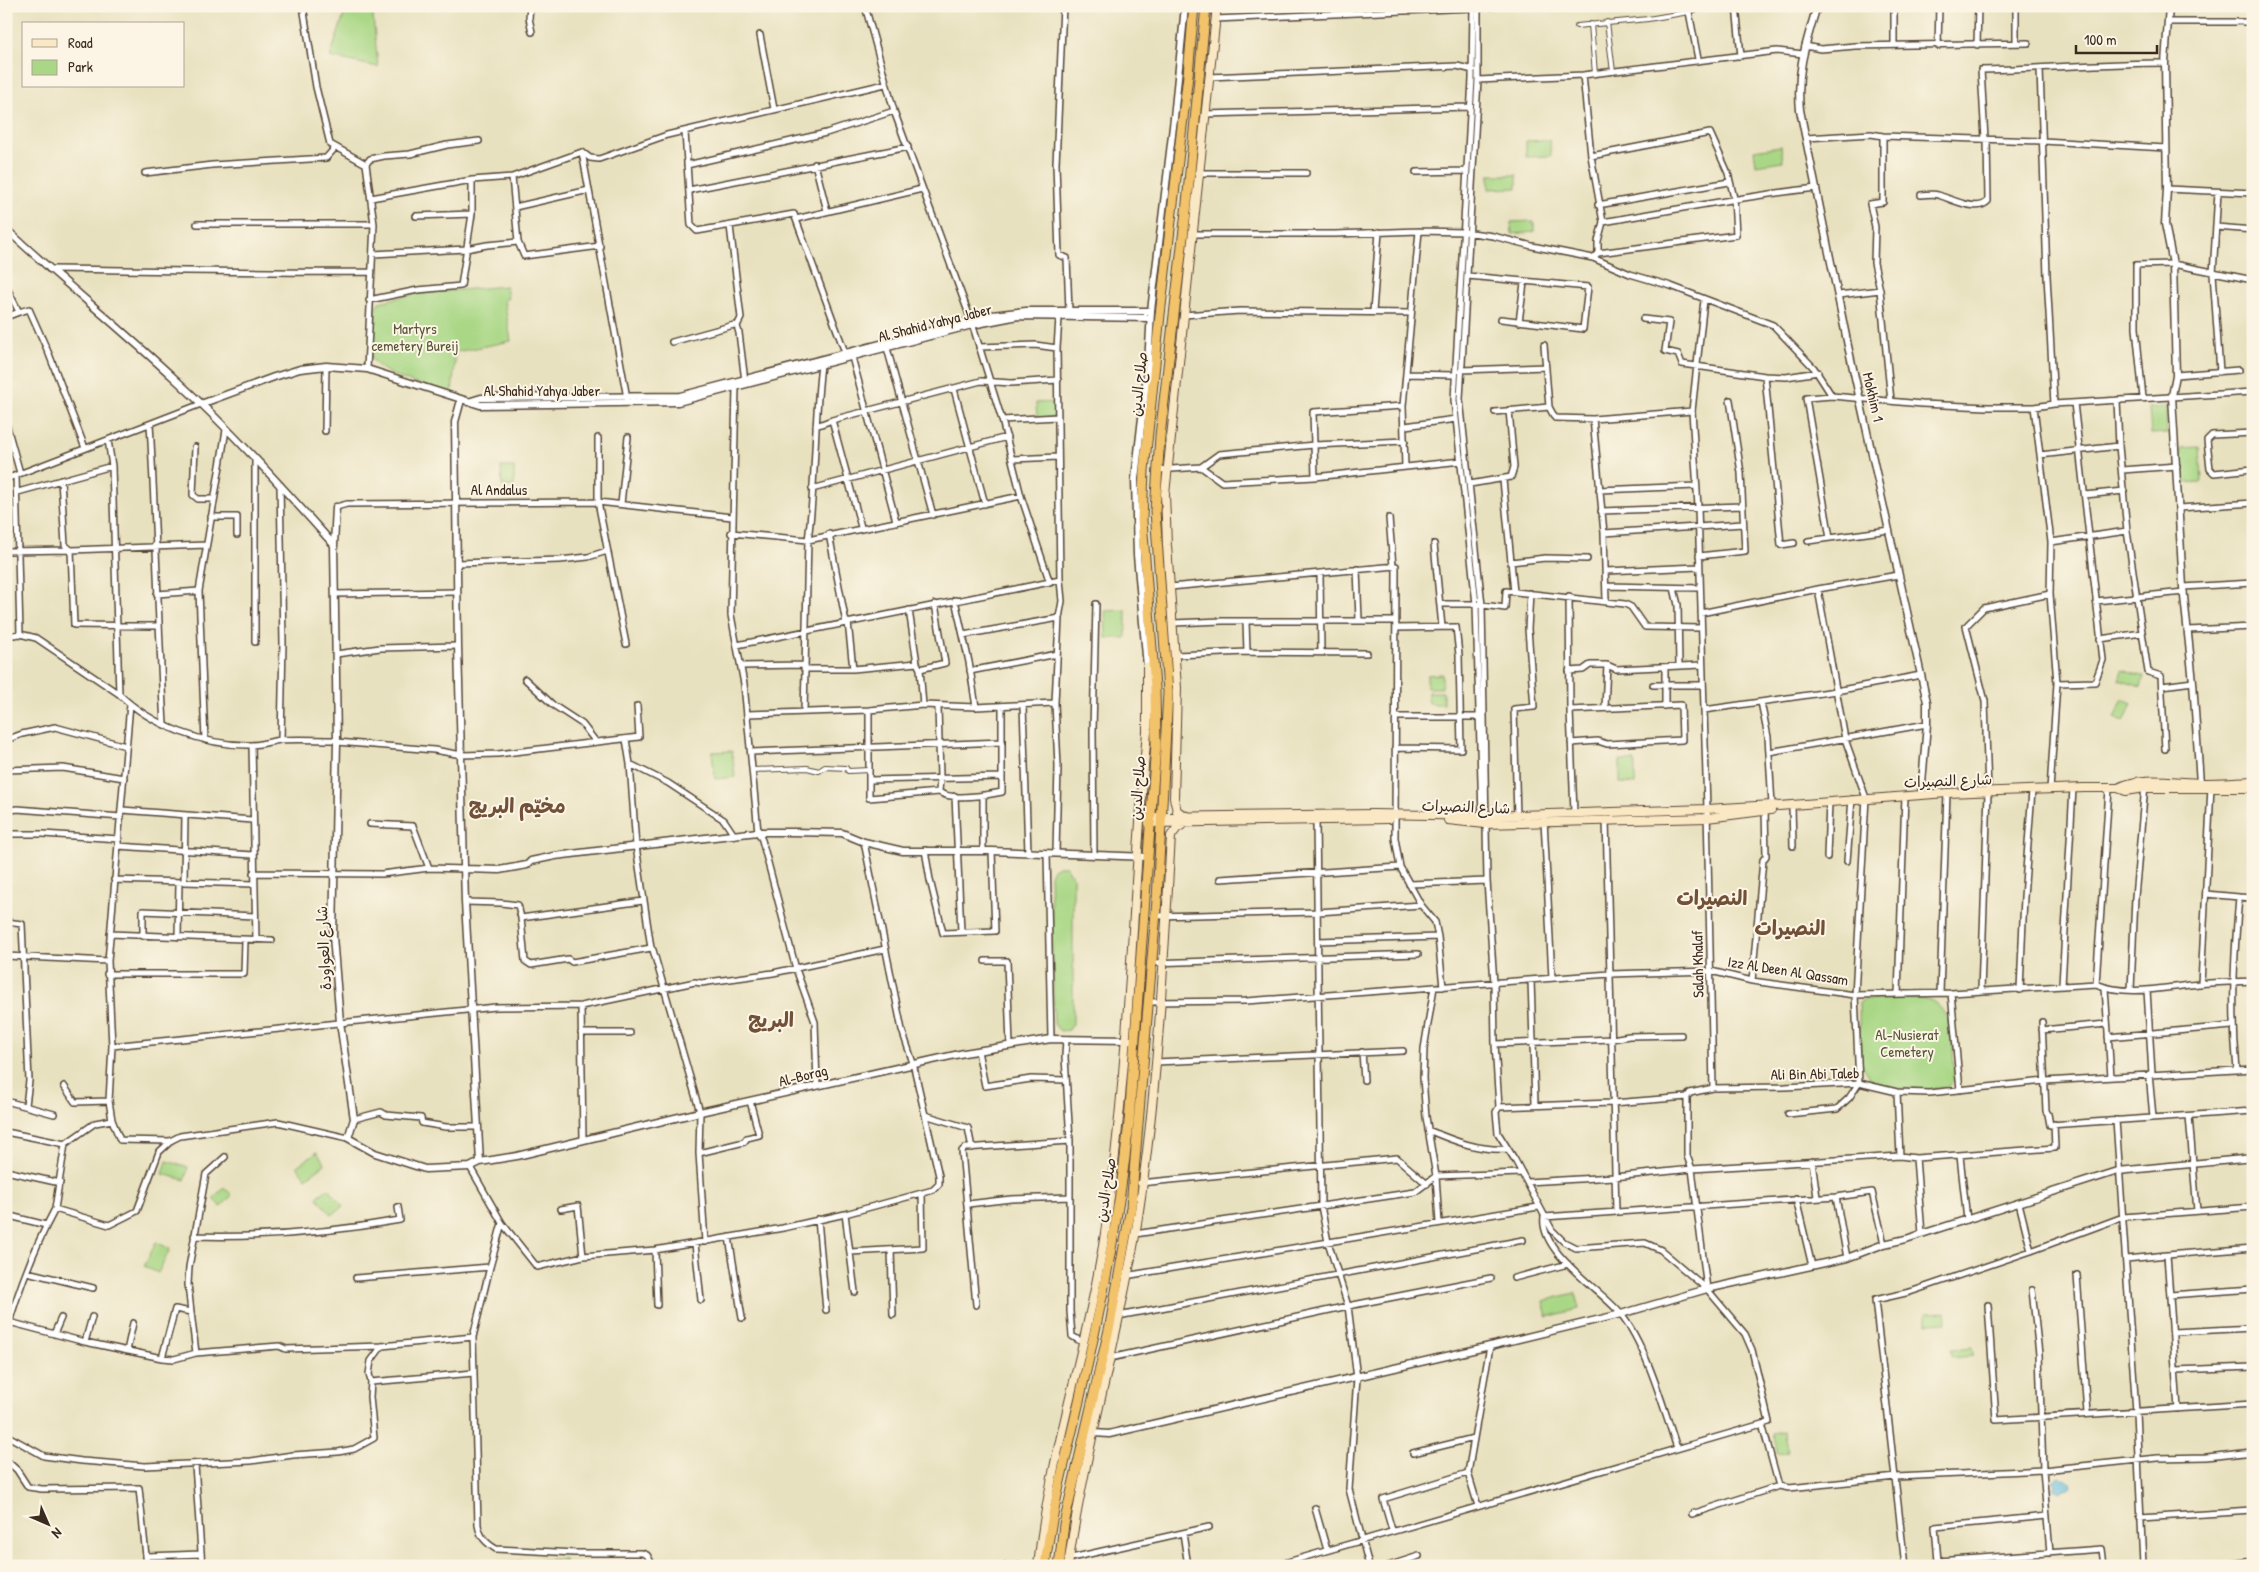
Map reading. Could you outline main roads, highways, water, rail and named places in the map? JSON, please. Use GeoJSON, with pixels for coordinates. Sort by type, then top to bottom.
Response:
{"type":"FeatureCollection","features":[{"type":"Feature","properties":{"kind":"highway","name":"صلاح الدين"},"geometry":{"type":"LineString","coordinates":[[1040,1565],[1083,1385],[1117,1210],[1129,1122],[1134,1065],[1129,1040],[1138,1003],[1156,744],[1155,687],[1142,520],[1145,460],[1194,6]]}},
{"type":"Feature","properties":{"kind":"highway","name":"صلاح الدين"},"geometry":{"type":"LineString","coordinates":[[1059,1563],[1064,1524],[1123,1277],[1131,1235],[1132,1183],[1149,1002],[1157,963],[1156,916],[1168,692],[1155,511],[1158,467],[1194,173],[1206,6]]}},
{"type":"Feature","properties":{"kind":"highway"},"geometry":{"type":"LineString","coordinates":[[1145,460],[1158,467]]}},
{"type":"Feature","properties":{"kind":"highway"},"geometry":{"type":"LineString","coordinates":[[1146,667],[1152,659]]}},
{"type":"Feature","properties":{"kind":"main road"},"geometry":{"type":"LineString","coordinates":[[1193,818],[1178,811],[1174,798],[1177,735],[1176,655],[1165,515],[1183,315],[1193,234],[1194,173],[1205,114],[1216,6]]}},
{"type":"Feature","properties":{"kind":"main road"},"geometry":{"type":"LineString","coordinates":[[1040,1565],[1046,1506],[1106,1228],[1120,1130],[1129,1040],[1137,856],[1147,732],[1146,667]]}},
{"type":"Feature","properties":{"kind":"main road","name":"شارع النصيرات"},"geometry":{"type":"LineString","coordinates":[[1161,821],[1193,818],[1394,817],[1517,819],[1606,816],[1770,807],[1922,794],[2073,788],[2118,788],[2126,791],[2146,785],[2200,783],[2211,786],[2253,781]]}},
{"type":"Feature","properties":{"kind":"main road","name":"شارع النصيرات"},"geometry":{"type":"LineString","coordinates":[[2146,785],[2253,788]]}},
{"type":"Feature","properties":{"kind":"main road","name":"شارع النصيرات"},"geometry":{"type":"LineString","coordinates":[[1544,818],[1574,813],[1606,816],[1707,818],[1770,807]]}},
{"type":"Feature","properties":{"kind":"main road","name":"شارع النصيرات"},"geometry":{"type":"LineString","coordinates":[[1150,820],[1184,824],[1394,817]]}},
{"type":"Feature","properties":{"kind":"main road"},"geometry":{"type":"LineString","coordinates":[[1131,1235],[1143,1183],[1156,1062],[1160,1002],[1157,963],[1166,916],[1171,836],[1177,828],[1184,824]]}},
{"type":"Feature","properties":{"kind":"main road"},"geometry":{"type":"LineString","coordinates":[[1069,1562],[1085,1472],[1118,1316],[1123,1277]]}},
{"type":"Feature","properties":{"kind":"water"},"geometry":{"type":"Polygon","coordinates":[[[2060,1476],[2070,1482],[2071,1487],[2061,1493],[2054,1490],[2056,1485],[2053,1482],[2060,1476]]]}},
{"type":"Feature","properties":{"kind":"district","name":"مخيّم البريج"},"geometry":{"type":"Point","coordinates":[517,806]}},
{"type":"Feature","properties":{"kind":"district","name":"النصيرات"},"geometry":{"type":"Point","coordinates":[1712,898]}},
{"type":"Feature","properties":{"kind":"district","name":"النصيرات"},"geometry":{"type":"Point","coordinates":[1790,928]}},
{"type":"Feature","properties":{"kind":"district","name":"البريج"},"geometry":{"type":"Point","coordinates":[771,1020]}},
{"type":"Feature","properties":{"kind":"park label","name":"Martyrs cemetery Bureij"},"geometry":{"type":"Point","coordinates":[415,338]}},
{"type":"Feature","properties":{"kind":"park label","name":"Al-Nusierat Cemetery"},"geometry":{"type":"Point","coordinates":[1907,1044]}}]}
